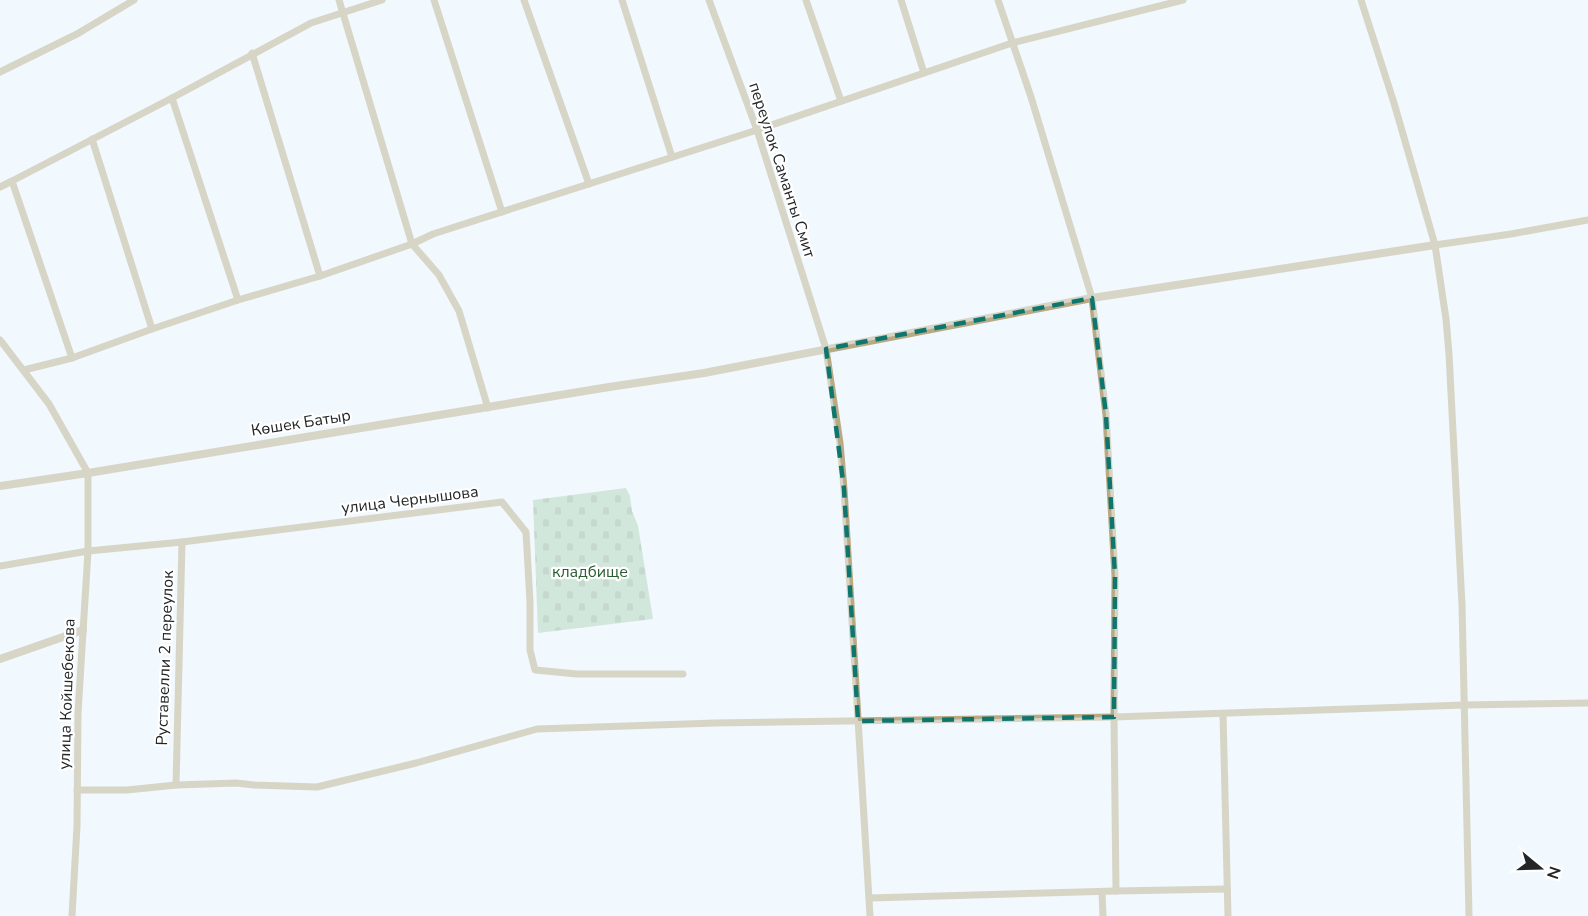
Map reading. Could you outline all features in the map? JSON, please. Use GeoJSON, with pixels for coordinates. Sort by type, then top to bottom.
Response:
{"type":"FeatureCollection","features":[{"type":"Feature","properties":{"kind":"street"},"geometry":{"type":"LineString","coordinates":[[0,72],[77,34],[134,0]]}},
{"type":"Feature","properties":{"kind":"street"},"geometry":{"type":"LineString","coordinates":[[339,0],[412,244],[439,275],[459,311],[488,408]]}},
{"type":"Feature","properties":{"kind":"street"},"geometry":{"type":"LineString","coordinates":[[0,187],[311,23],[382,0]]}},
{"type":"Feature","properties":{"kind":"street"},"geometry":{"type":"LineString","coordinates":[[434,0],[502,212]]}},
{"type":"Feature","properties":{"kind":"street"},"geometry":{"type":"LineString","coordinates":[[524,0],[589,184]]}},
{"type":"Feature","properties":{"kind":"street"},"geometry":{"type":"LineString","coordinates":[[622,0],[672,157]]}},
{"type":"Feature","properties":{"kind":"street","name":"переулок Саманты Смит"},"geometry":{"type":"LineString","coordinates":[[709,0],[757,130],[826,349],[840,443],[844,489],[870,916]]}},
{"type":"Feature","properties":{"kind":"street"},"geometry":{"type":"LineString","coordinates":[[806,0],[841,101]]}},
{"type":"Feature","properties":{"kind":"street"},"geometry":{"type":"LineString","coordinates":[[901,0],[924,73]]}},
{"type":"Feature","properties":{"kind":"street"},"geometry":{"type":"LineString","coordinates":[[998,0],[1092,298],[1106,415],[1114,566],[1116,891]]}},
{"type":"Feature","properties":{"kind":"street"},"geometry":{"type":"LineString","coordinates":[[24,370],[72,358],[152,328],[320,276],[434,234],[757,130],[1012,43],[1184,0]]}},
{"type":"Feature","properties":{"kind":"street"},"geometry":{"type":"LineString","coordinates":[[1361,0],[1394,103],[1435,245],[1449,354],[1462,605],[1469,916]]}},
{"type":"Feature","properties":{"kind":"street"},"geometry":{"type":"LineString","coordinates":[[252,53],[320,276]]}},
{"type":"Feature","properties":{"kind":"street"},"geometry":{"type":"LineString","coordinates":[[172,98],[238,300]]}},
{"type":"Feature","properties":{"kind":"street"},"geometry":{"type":"LineString","coordinates":[[92,139],[152,328]]}},
{"type":"Feature","properties":{"kind":"street"},"geometry":{"type":"LineString","coordinates":[[12,181],[72,358]]}},
{"type":"Feature","properties":{"kind":"street"},"geometry":{"type":"LineString","coordinates":[[1435,245],[1588,220]]}},
{"type":"Feature","properties":{"kind":"street","name":"Көшек Батыр"},"geometry":{"type":"LineString","coordinates":[[0,486],[704,373],[1092,298],[1435,245]]}},
{"type":"Feature","properties":{"kind":"street"},"geometry":{"type":"LineString","coordinates":[[0,340],[49,404],[88,473]]}},
{"type":"Feature","properties":{"kind":"street","name":"улица Койшебекова"},"geometry":{"type":"LineString","coordinates":[[72,916],[78,713],[88,551],[88,473]]}},
{"type":"Feature","properties":{"kind":"street","name":"улица Чернышова"},"geometry":{"type":"LineString","coordinates":[[0,566],[88,551],[182,542],[502,502],[526,532],[531,602],[530,650],[535,670],[578,674],[683,674]]}},
{"type":"Feature","properties":{"kind":"street","name":"Руставелли 2 переулок"},"geometry":{"type":"LineString","coordinates":[[176,785],[182,542]]}},
{"type":"Feature","properties":{"kind":"street"},"geometry":{"type":"LineString","coordinates":[[0,659],[83,630]]}},
{"type":"Feature","properties":{"kind":"street"},"geometry":{"type":"LineString","coordinates":[[77,790],[127,790],[176,785],[236,783],[317,787],[416,763],[537,729],[715,723],[1114,717],[1588,703]]}},
{"type":"Feature","properties":{"kind":"street"},"geometry":{"type":"LineString","coordinates":[[1223,714],[1228,916]]}},
{"type":"Feature","properties":{"kind":"street"},"geometry":{"type":"LineString","coordinates":[[870,898],[1102,891],[1227,890]]}},
{"type":"Feature","properties":{"kind":"street"},"geometry":{"type":"LineString","coordinates":[[1102,891],[1102,916]]}},
{"type":"Feature","properties":{"kind":"highlighted area"},"geometry":{"type":"Polygon","coordinates":[[[1092,298],[1106,415],[1115,576],[1114,717],[858,721],[844,489],[826,349],[1092,298]]]}},
{"type":"Feature","properties":{"kind":"green space","name":"кладбище"},"geometry":{"type":"Polygon","coordinates":[[[626,488],[638,526],[653,619],[538,633],[533,500],[626,488]]]}}]}
